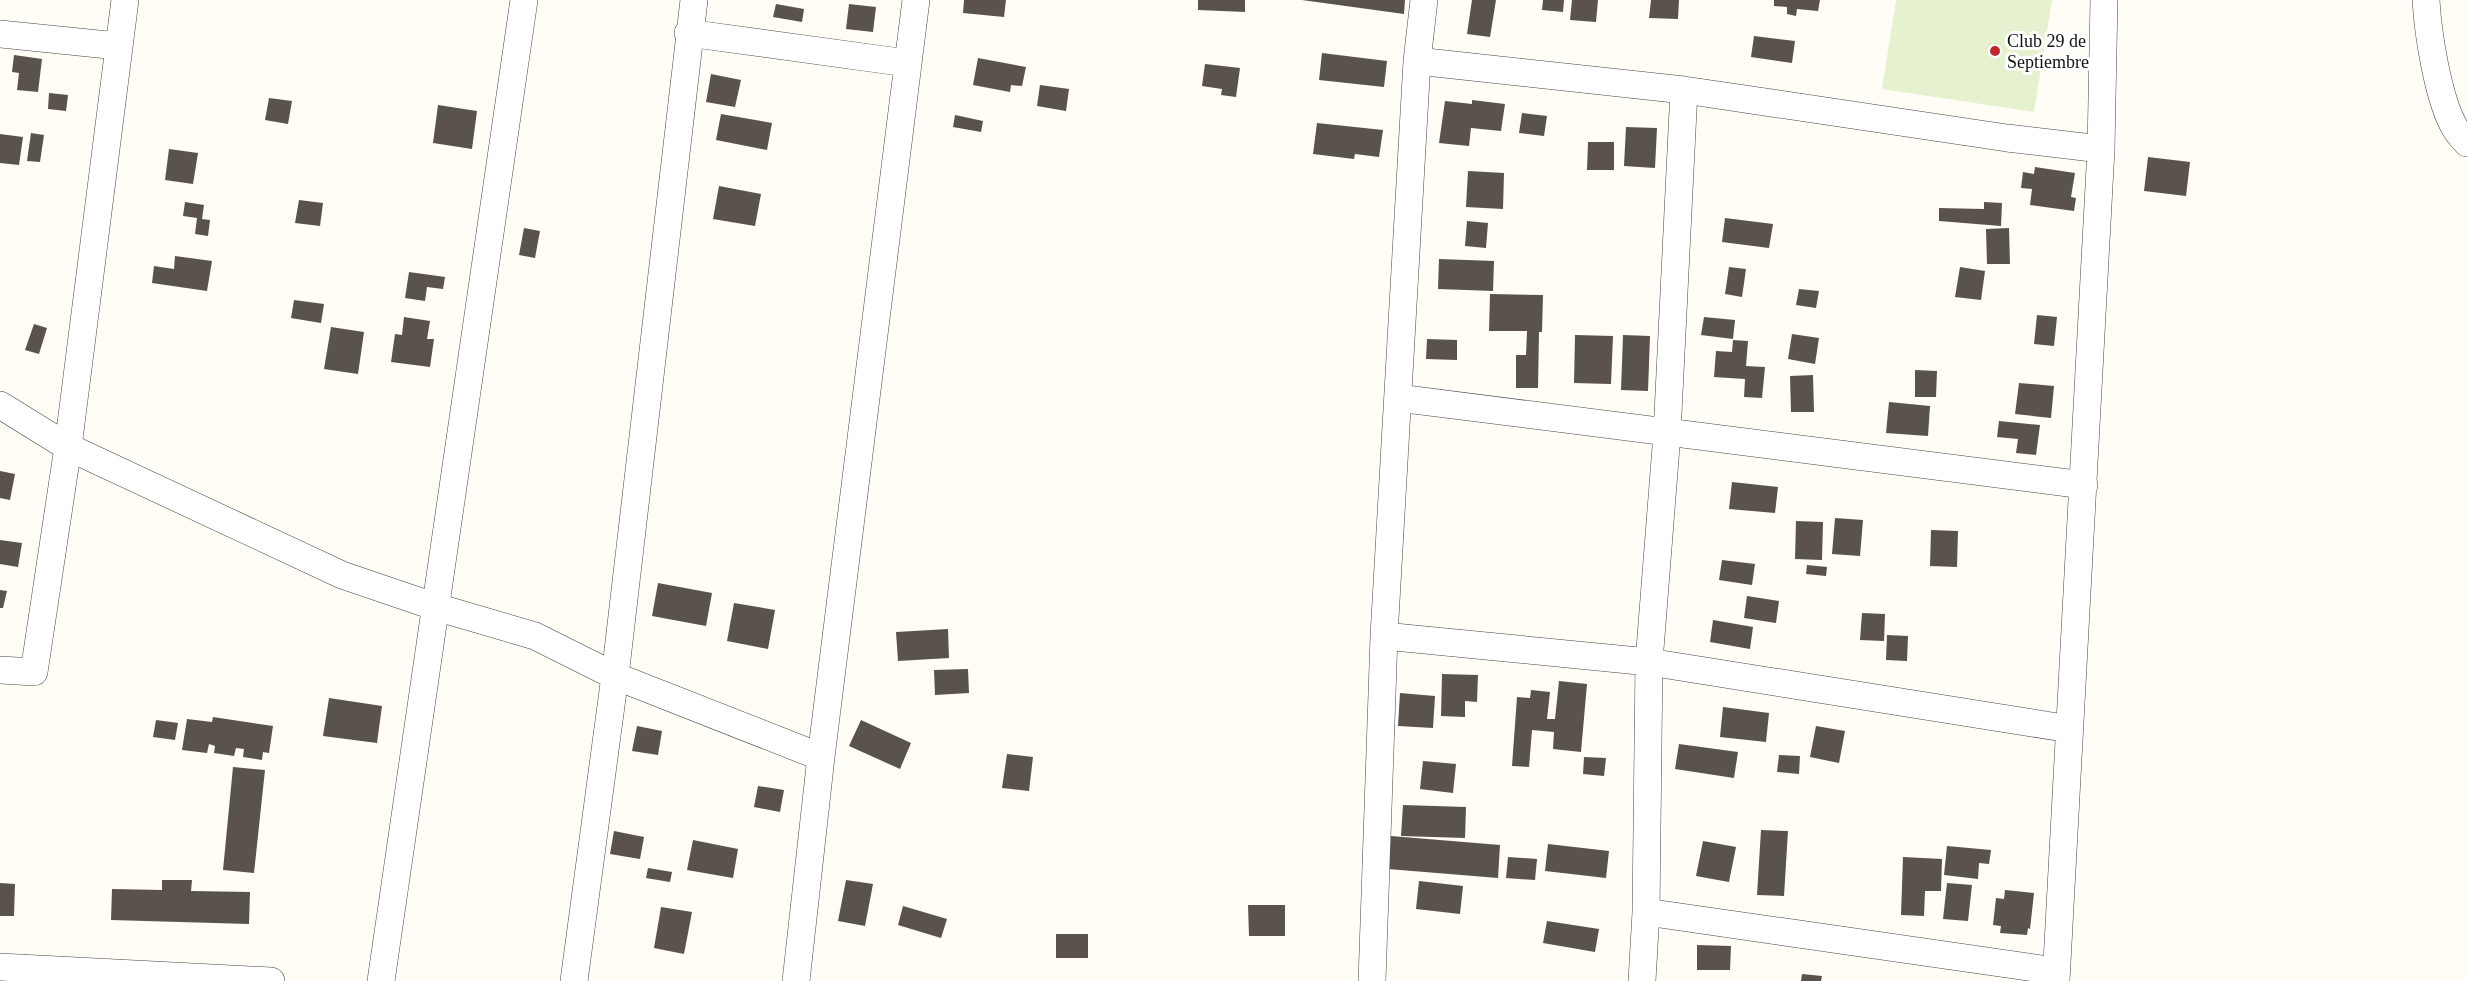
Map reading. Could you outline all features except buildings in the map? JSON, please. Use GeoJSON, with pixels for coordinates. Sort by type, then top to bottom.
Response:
{"type":"FeatureCollection","features":[{"type":"Feature","properties":{"kind":"street"},"geometry":{"type":"LineString","coordinates":[[0,670],[34,672],[68,447],[125,0]]}},
{"type":"Feature","properties":{"kind":"street"},"geometry":{"type":"LineString","coordinates":[[381,981],[524,0]]}},
{"type":"Feature","properties":{"kind":"street"},"geometry":{"type":"LineString","coordinates":[[574,981],[615,676],[688,33],[694,0]]}},
{"type":"Feature","properties":{"kind":"street"},"geometry":{"type":"LineString","coordinates":[[796,981],[821,757],[916,0]]}},
{"type":"Feature","properties":{"kind":"street"},"geometry":{"type":"LineString","coordinates":[[1375,980],[1384,636],[1417,61],[1424,0]]}},
{"type":"Feature","properties":{"kind":"street"},"geometry":{"type":"LineString","coordinates":[[1646,912],[2056,976],[2101,149],[2104,0]]}},
{"type":"Feature","properties":{"kind":"street"},"geometry":{"type":"LineString","coordinates":[[2426,0],[2427,28],[2444,100],[2455,128],[2467,143]]}},
{"type":"Feature","properties":{"kind":"street"},"geometry":{"type":"LineString","coordinates":[[688,33],[907,63]]}},
{"type":"Feature","properties":{"kind":"street"},"geometry":{"type":"LineString","coordinates":[[0,34],[118,45]]}},
{"type":"Feature","properties":{"kind":"street"},"geometry":{"type":"LineString","coordinates":[[1417,61],[1684,90],[2007,138],[2101,149]]}},
{"type":"Feature","properties":{"kind":"street"},"geometry":{"type":"LineString","coordinates":[[1642,981],[1646,912],[1649,662],[1667,434],[1684,90]]}},
{"type":"Feature","properties":{"kind":"street"},"geometry":{"type":"LineString","coordinates":[[1398,398],[1667,434],[2084,485]]}},
{"type":"Feature","properties":{"kind":"street"},"geometry":{"type":"LineString","coordinates":[[0,405],[68,447],[342,575],[436,607],[534,636],[615,676],[821,757]]}},
{"type":"Feature","properties":{"kind":"street"},"geometry":{"type":"LineString","coordinates":[[1384,636],[1649,662],[2070,729]]}},
{"type":"Feature","properties":{"kind":"street"},"geometry":{"type":"LineString","coordinates":[[0,968],[45,976],[271,981]]}},
{"type":"Feature","properties":{"kind":"green space"},"geometry":{"type":"Polygon","coordinates":[[[1896,0],[2052,0],[2034,112],[1882,89],[1896,0]]]}},
{"type":"Feature","properties":{"kind":"place","name":"Club 29 de Septiembre"},"geometry":{"type":"Point","coordinates":[1995,51]}}]}
